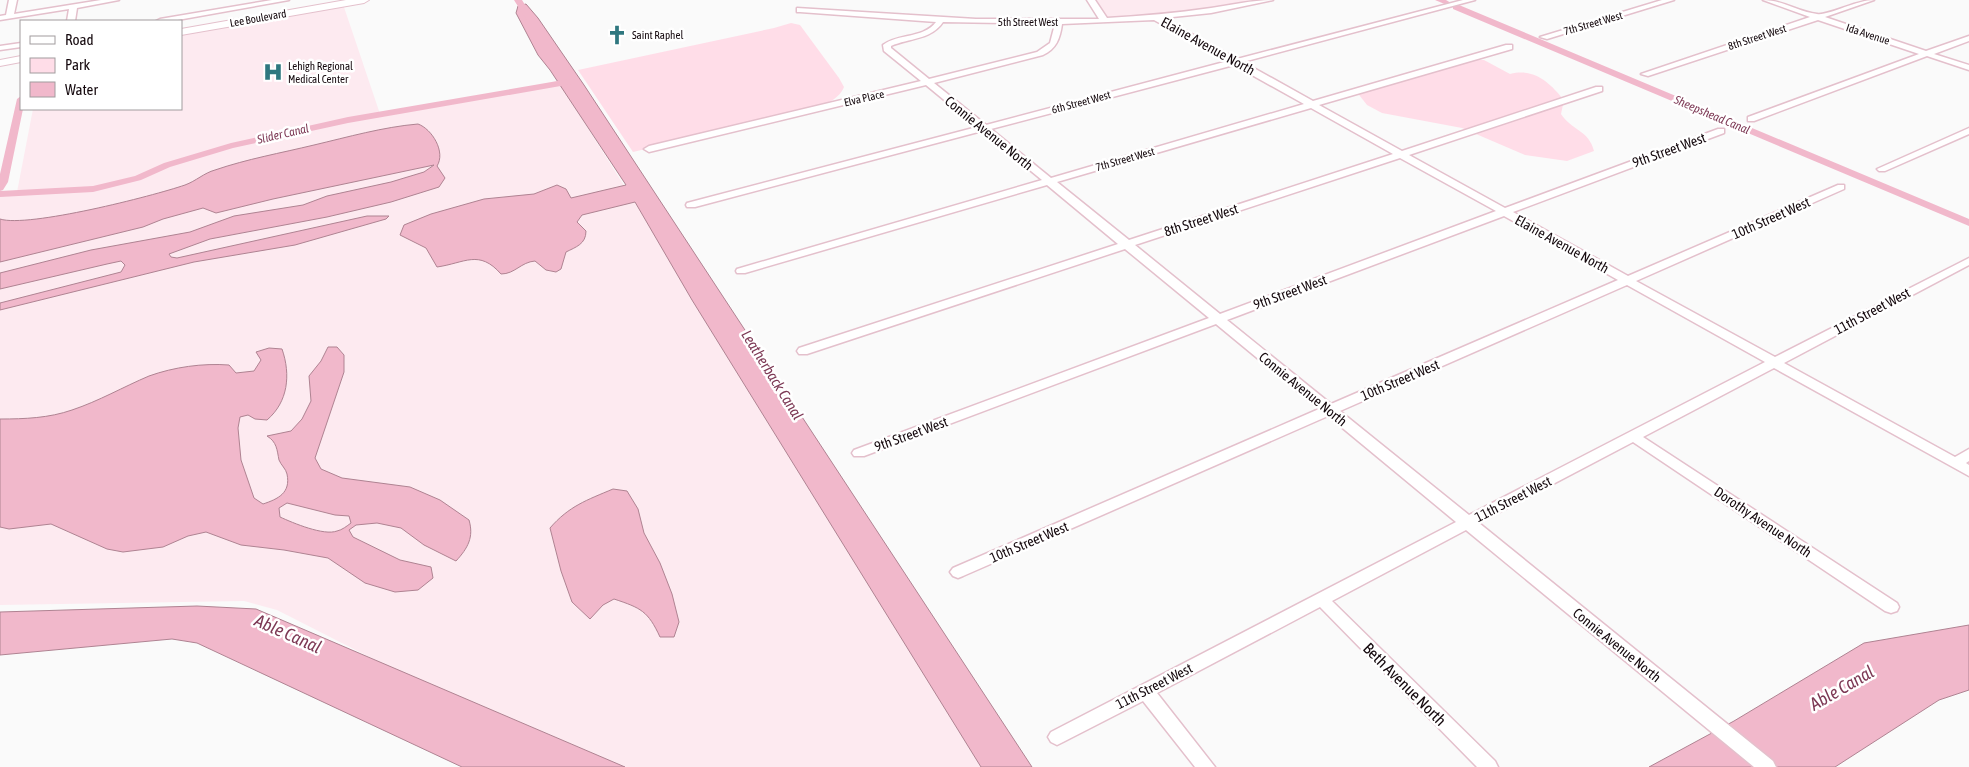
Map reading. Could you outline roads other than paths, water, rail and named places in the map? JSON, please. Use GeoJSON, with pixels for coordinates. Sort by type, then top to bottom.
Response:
{"type":"FeatureCollection","features":[{"type":"Feature","properties":{"kind":"main road","name":"Lee Boulevard"},"geometry":{"type":"LineString","coordinates":[[182,26],[331,0]]}},
{"type":"Feature","properties":{"kind":"main road","name":"Lee Boulevard"},"geometry":{"type":"LineString","coordinates":[[182,32],[364,0]]}},
{"type":"Feature","properties":{"kind":"main road"},"geometry":{"type":"LineString","coordinates":[[0,57],[20,53]]}},
{"type":"Feature","properties":{"kind":"main road"},"geometry":{"type":"LineString","coordinates":[[0,63],[20,60]]}},
{"type":"Feature","properties":{"kind":"street"},"geometry":{"type":"LineString","coordinates":[[9,17],[13,0]]}},
{"type":"Feature","properties":{"kind":"street"},"geometry":{"type":"LineString","coordinates":[[0,18],[115,0]]}},
{"type":"Feature","properties":{"kind":"street"},"geometry":{"type":"LineString","coordinates":[[166,20],[285,0]]}},
{"type":"Feature","properties":{"kind":"street","name":"5th Street West"},"geometry":{"type":"LineString","coordinates":[[808,0],[800,10],[941,20],[1059,22],[1155,17],[1269,0]]}},
{"type":"Feature","properties":{"kind":"street"},"geometry":{"type":"LineString","coordinates":[[1091,0],[1104,20]]}},
{"type":"Feature","properties":{"kind":"street","name":"6th Street West"},"geometry":{"type":"LineString","coordinates":[[691,205],[1471,0]]}},
{"type":"Feature","properties":{"kind":"street","name":"7th Street West"},"geometry":{"type":"LineString","coordinates":[[1544,37],[1670,0]]}},
{"type":"Feature","properties":{"kind":"street","name":"Ida Avenue"},"geometry":{"type":"LineString","coordinates":[[1767,0],[1969,68]]}},
{"type":"Feature","properties":{"kind":"street","name":"8th Street West"},"geometry":{"type":"LineString","coordinates":[[1645,74],[1870,0]]}},
{"type":"Feature","properties":{"kind":"street"},"geometry":{"type":"LineString","coordinates":[[71,20],[73,7]]}},
{"type":"Feature","properties":{"kind":"street","name":"Elaine Avenue North"},"geometry":{"type":"LineString","coordinates":[[1155,17],[1969,470]]}},
{"type":"Feature","properties":{"kind":"street","name":"Connie Avenue North"},"geometry":{"type":"LineString","coordinates":[[941,20],[933,31],[917,37],[893,42],[887,45],[887,50],[1767,767]]}},
{"type":"Feature","properties":{"kind":"street","name":"Elva Place"},"geometry":{"type":"LineString","coordinates":[[649,149],[1016,61],[1042,52],[1051,46],[1057,39],[1059,22]]}},
{"type":"Feature","properties":{"kind":"street"},"geometry":{"type":"LineString","coordinates":[[1752,119],[1969,38]]}},
{"type":"Feature","properties":{"kind":"street"},"geometry":{"type":"LineString","coordinates":[[0,48],[20,45]]}},
{"type":"Feature","properties":{"kind":"street","name":"7th Street West"},"geometry":{"type":"LineString","coordinates":[[741,271],[1509,47]]}},
{"type":"Feature","properties":{"kind":"street","name":"8th Street West"},"geometry":{"type":"LineString","coordinates":[[804,350],[1599,89]]}},
{"type":"Feature","properties":{"kind":"street","name":"9th Street West"},"geometry":{"type":"LineString","coordinates":[[860,453],[1721,131]]}},
{"type":"Feature","properties":{"kind":"street"},"geometry":{"type":"LineString","coordinates":[[1882,169],[1969,131]]}},
{"type":"Feature","properties":{"kind":"street","name":"10th Street West"},"geometry":{"type":"LineString","coordinates":[[958,572],[1841,187]]}},
{"type":"Feature","properties":{"kind":"street","name":"11th Street West"},"geometry":{"type":"LineString","coordinates":[[1057,737],[1969,261]]}},
{"type":"Feature","properties":{"kind":"street","name":"Dorothy Avenue North"},"geometry":{"type":"LineString","coordinates":[[1634,437],[1892,607]]}},
{"type":"Feature","properties":{"kind":"street"},"geometry":{"type":"LineString","coordinates":[[1956,463],[1969,454]]}},
{"type":"Feature","properties":{"kind":"street","name":"Beth Avenue North"},"geometry":{"type":"LineString","coordinates":[[1322,600],[1489,767]]}},
{"type":"Feature","properties":{"kind":"street"},"geometry":{"type":"LineString","coordinates":[[1146,692],[1206,767]]}},
{"type":"Feature","properties":{"kind":"water"},"geometry":{"type":"Polygon","coordinates":[[[526,4],[538,18],[584,85],[1032,767],[981,767],[692,300],[635,202],[582,215],[577,222],[586,231],[586,235],[580,244],[566,252],[561,269],[556,272],[546,270],[535,261],[501,274],[493,266],[478,260],[437,267],[426,248],[400,235],[404,225],[431,214],[484,199],[534,194],[557,185],[566,189],[571,198],[626,185],[550,70],[538,55],[516,13],[518,6],[526,4]]]}},
{"type":"Feature","properties":{"kind":"water"},"geometry":{"type":"Polygon","coordinates":[[[418,124],[433,136],[439,148],[440,154],[437,166],[445,178],[439,187],[391,202],[327,217],[210,239],[169,254],[171,257],[177,258],[367,216],[389,216],[386,219],[295,245],[194,262],[0,310],[0,303],[121,272],[125,265],[121,261],[0,289],[0,273],[91,250],[190,232],[234,216],[303,205],[327,196],[391,182],[424,172],[434,165],[216,213],[203,208],[163,219],[143,227],[0,262],[0,219],[15,221],[36,219],[91,210],[185,185],[211,171],[239,163],[392,127],[418,124]]]}},
{"type":"Feature","properties":{"kind":"water"},"geometry":{"type":"Polygon","coordinates":[[[328,347],[337,347],[344,355],[344,372],[315,458],[321,469],[342,478],[410,487],[440,500],[469,520],[471,532],[469,542],[464,552],[456,561],[424,545],[401,528],[377,523],[356,525],[349,530],[353,537],[400,560],[431,567],[433,578],[418,590],[395,592],[365,583],[328,558],[241,545],[206,532],[188,536],[163,547],[123,552],[107,549],[51,524],[9,529],[0,527],[0,419],[37,418],[63,413],[149,376],[178,368],[199,365],[229,365],[236,373],[254,371],[261,360],[256,352],[269,348],[282,349],[285,359],[287,378],[283,396],[274,413],[267,420],[255,419],[248,415],[240,417],[238,428],[241,460],[254,498],[263,504],[274,500],[285,491],[288,481],[286,472],[279,460],[275,444],[267,436],[291,431],[302,419],[311,401],[309,376],[321,361],[328,347]],[[287,503],[279,508],[280,517],[324,532],[339,530],[351,523],[349,516],[335,515],[287,503]]]}},
{"type":"Feature","properties":{"kind":"water"},"geometry":{"type":"Polygon","coordinates":[[[613,489],[627,491],[638,509],[644,533],[660,563],[672,594],[679,622],[674,637],[660,637],[652,621],[643,612],[623,602],[614,599],[603,605],[590,619],[572,602],[561,571],[550,528],[571,509],[613,489]]]}},
{"type":"Feature","properties":{"kind":"water","name":"Able Canal"},"geometry":{"type":"Polygon","coordinates":[[[197,606],[256,609],[625,767],[462,767],[197,643],[172,639],[0,655],[0,612],[197,606]]]}},
{"type":"Feature","properties":{"kind":"water","name":"Able Canal"},"geometry":{"type":"Polygon","coordinates":[[[1969,625],[1969,690],[1939,700],[1835,767],[1649,767],[1734,721],[1864,643],[1969,625]]]}},
{"type":"Feature","properties":{"kind":"waterway","name":"Leatherback Canal"},"geometry":{"type":"LineString","coordinates":[[518,0],[530,19]]}},
{"type":"Feature","properties":{"kind":"waterway","name":"Sheepshead Canal"},"geometry":{"type":"LineString","coordinates":[[1439,0],[1447,3]]}},
{"type":"Feature","properties":{"kind":"waterway","name":"Sheepshead Canal"},"geometry":{"type":"LineString","coordinates":[[1456,7],[1969,223]]}},
{"type":"Feature","properties":{"kind":"waterway","name":"Slider Canal"},"geometry":{"type":"LineString","coordinates":[[0,194],[93,189],[138,178],[167,165],[231,146],[348,120],[569,82]]}},
{"type":"Feature","properties":{"kind":"waterway"},"geometry":{"type":"LineString","coordinates":[[0,188],[3,182],[20,104]]}},
{"type":"Feature","properties":{"kind":"place","name":"Saint Raphel"},"geometry":{"type":"Point","coordinates":[617,35]}},
{"type":"Feature","properties":{"kind":"place","name":"Lehigh Regional Medical Center"},"geometry":{"type":"Point","coordinates":[273,72]}}]}
